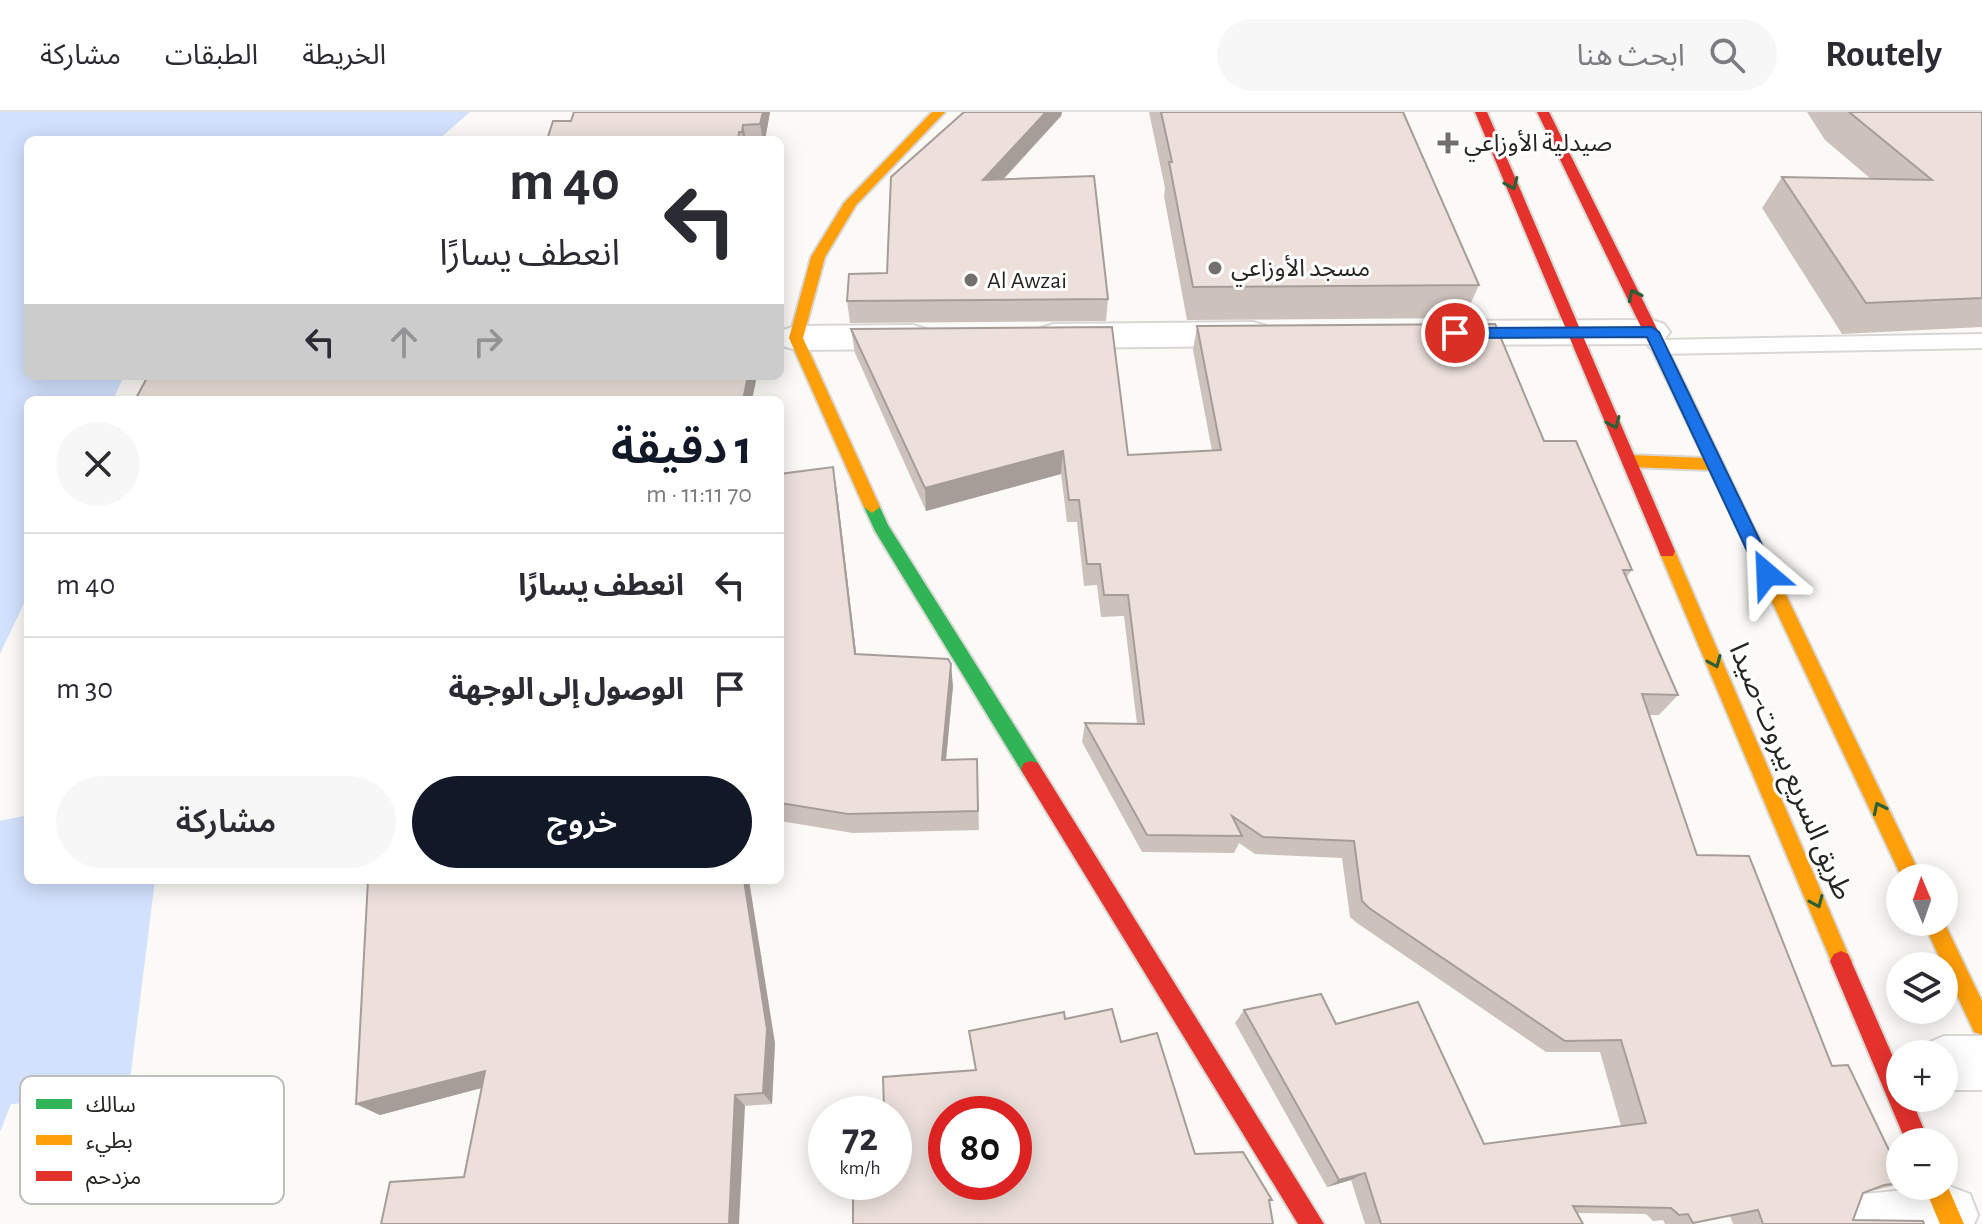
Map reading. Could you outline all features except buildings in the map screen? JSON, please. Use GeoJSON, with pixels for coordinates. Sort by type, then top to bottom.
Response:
{"type":"FeatureCollection","features":[{"type":"Feature","properties":{"kind":"main road"},"geometry":{"type":"LineString","coordinates":[[939,112],[851,203],[818,257],[796,338],[881,527],[1312,1224]]}},
{"type":"Feature","properties":{"kind":"main road","name":"طريق السريع بيروت-صيدا"},"geometry":{"type":"LineString","coordinates":[[1481,112],[1886,1048]]}},
{"type":"Feature","properties":{"kind":"main road","name":"طريق السريع بيروت-صيدا"},"geometry":{"type":"LineString","coordinates":[[1543,112],[1656,340],[1905,864]]}},
{"type":"Feature","properties":{"kind":"main road"},"geometry":{"type":"LineString","coordinates":[[1630,461],[1714,464]]}},
{"type":"Feature","properties":{"kind":"main road"},"geometry":{"type":"LineString","coordinates":[[1940,936],[1982,1024]]}},
{"type":"Feature","properties":{"kind":"street"},"geometry":{"type":"LineString","coordinates":[[1404,333],[1575,332],[1656,340]]}},
{"type":"Feature","properties":{"kind":"street"},"geometry":{"type":"LineString","coordinates":[[1014,336],[1279,334]]}},
{"type":"Feature","properties":{"kind":"street"},"geometry":{"type":"LineString","coordinates":[[796,338],[952,337]]}},
{"type":"Feature","properties":{"kind":"street"},"geometry":{"type":"LineString","coordinates":[[1958,1063],[1982,1063]]}},
{"type":"Feature","properties":{"kind":"street"},"geometry":{"type":"LineString","coordinates":[[1853,1224],[1946,1208]]}},
{"type":"Feature","properties":{"kind":"lane"},"geometry":{"type":"LineString","coordinates":[[1656,340],[1982,341]]}},
{"type":"Feature","properties":{"kind":"water"},"geometry":{"type":"Polygon","coordinates":[[[0,112],[470,112],[443,136],[24,136],[24,380],[122,380],[115,396],[24,396],[24,603],[0,654],[0,112]]]}},
{"type":"Feature","properties":{"kind":"water"},"geometry":{"type":"Polygon","coordinates":[[[24,816],[24,884],[154,884],[130,1076],[20,1076],[20,1103],[11,1104],[0,1132],[0,821],[24,816]]]}},
{"type":"Feature","properties":{"kind":"traffic: fast"},"geometry":{"type":"LineString","coordinates":[[872,507],[881,527],[1031,769]]}},
{"type":"Feature","properties":{"kind":"traffic: slow"},"geometry":{"type":"LineString","coordinates":[[872,507],[796,338],[818,257],[851,203],[939,112]]}},
{"type":"Feature","properties":{"kind":"traffic: slow"},"geometry":{"type":"LineString","coordinates":[[1681,393],[1905,864]]}},
{"type":"Feature","properties":{"kind":"traffic: slow"},"geometry":{"type":"LineString","coordinates":[[1630,461],[1714,464]]}},
{"type":"Feature","properties":{"kind":"traffic: slow"},"geometry":{"type":"LineString","coordinates":[[1667,551],[1841,961]]}},
{"type":"Feature","properties":{"kind":"traffic: slow"},"geometry":{"type":"LineString","coordinates":[[1940,936],[1982,1024]]}},
{"type":"Feature","properties":{"kind":"traffic: slow"},"geometry":{"type":"LineString","coordinates":[[1942,1200],[1952,1224]]}},
{"type":"Feature","properties":{"kind":"traffic: jam"},"geometry":{"type":"LineString","coordinates":[[1481,112],[1667,551]]}},
{"type":"Feature","properties":{"kind":"traffic: jam"},"geometry":{"type":"LineString","coordinates":[[1543,112],[1681,393]]}},
{"type":"Feature","properties":{"kind":"traffic: jam"},"geometry":{"type":"LineString","coordinates":[[1031,769],[1312,1224]]}},
{"type":"Feature","properties":{"kind":"traffic: jam"},"geometry":{"type":"LineString","coordinates":[[1841,961],[1912,1128]]}},
{"type":"Feature","properties":{"kind":"place","name":"صيدلية الأوزاعي"},"geometry":{"type":"Point","coordinates":[1448,143]}},
{"type":"Feature","properties":{"kind":"place","name":"مسجد الأوزاعي"},"geometry":{"type":"Point","coordinates":[1215,268]}},
{"type":"Feature","properties":{"kind":"place","name":"Al Awzai"},"geometry":{"type":"Point","coordinates":[971,280]}},
{"type":"Feature","properties":{"kind":"route"},"geometry":{"type":"LineString","coordinates":[[1455,333],[1652,332],[1767,574]]}}]}
